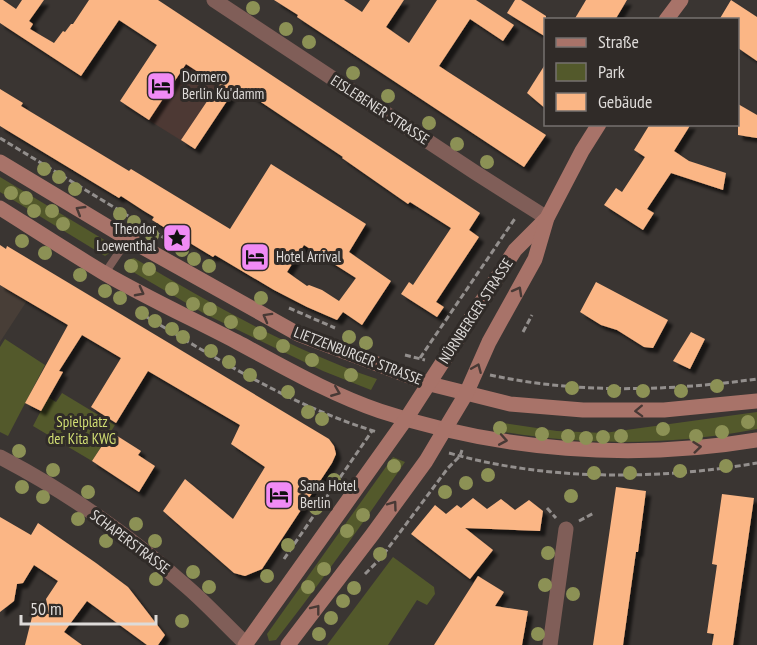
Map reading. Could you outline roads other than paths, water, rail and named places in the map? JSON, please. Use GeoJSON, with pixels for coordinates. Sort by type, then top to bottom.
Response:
{"type":"FeatureCollection","features":[{"type":"Feature","properties":{"kind":"main road"},"geometry":{"type":"LineString","coordinates":[[668,18],[681,0]]}},
{"type":"Feature","properties":{"kind":"main road","name":"NÜRNBERGER STRASSE"},"geometry":{"type":"LineString","coordinates":[[288,645],[372,535],[446,429],[489,342],[535,259],[547,218],[598,126]]}},
{"type":"Feature","properties":{"kind":"main road","name":"LIETZENBURGER STRASSE"},"geometry":{"type":"LineString","coordinates":[[0,162],[128,239],[298,334],[430,384],[510,404],[598,411],[664,410],[757,401]]}},
{"type":"Feature","properties":{"kind":"main road"},"geometry":{"type":"LineString","coordinates":[[0,208],[105,273],[320,386],[406,419],[523,444],[601,451],[669,449],[757,440]]}},
{"type":"Feature","properties":{"kind":"main road","name":"NÜRNBERGER STRASSE"},"geometry":{"type":"LineString","coordinates":[[246,645],[430,384],[454,342],[514,250],[547,218]]}},
{"type":"Feature","properties":{"kind":"street","name":"EISLEBENER STRASSE"},"geometry":{"type":"LineString","coordinates":[[214,0],[547,218]]}},
{"type":"Feature","properties":{"kind":"street","name":"SCHAPERSTRASSE"},"geometry":{"type":"LineString","coordinates":[[0,457],[57,489],[134,543],[187,586],[246,645]]}},
{"type":"Feature","properties":{"kind":"street"},"geometry":{"type":"LineString","coordinates":[[550,645],[566,529]]}},
{"type":"Feature","properties":{"kind":"lane"},"geometry":{"type":"LineString","coordinates":[[105,273],[128,239]]}},
{"type":"Feature","properties":{"kind":"place","name":"Dormero Berlin Ku'damm"},"geometry":{"type":"Point","coordinates":[161,86]}},
{"type":"Feature","properties":{"kind":"place","name":"Theodor Loewenthal"},"geometry":{"type":"Point","coordinates":[177,238]}},
{"type":"Feature","properties":{"kind":"place","name":"Hotel Arrival"},"geometry":{"type":"Point","coordinates":[255,257]}},
{"type":"Feature","properties":{"kind":"place","name":"Sana Hotel Berlin"},"geometry":{"type":"Point","coordinates":[279,495]}},
{"type":"Feature","properties":{"kind":"park label","name":"Spielplatz der Kita KWG"},"geometry":{"type":"Point","coordinates":[82,430]}}]}
